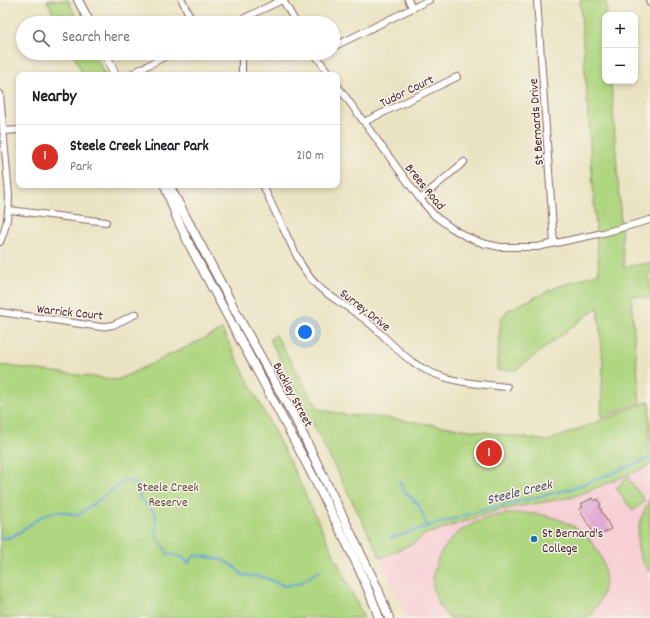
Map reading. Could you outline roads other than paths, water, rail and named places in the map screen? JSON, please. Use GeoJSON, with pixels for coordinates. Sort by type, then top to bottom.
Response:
{"type":"FeatureCollection","features":[{"type":"Feature","properties":{"kind":"main road"},"geometry":{"type":"LineString","coordinates":[[78,0],[86,16]]}},
{"type":"Feature","properties":{"kind":"main road"},"geometry":{"type":"LineString","coordinates":[[108,60],[114,72]]}},
{"type":"Feature","properties":{"kind":"main road","name":"Buckley Street"},"geometry":{"type":"LineString","coordinates":[[166,188],[177,218],[190,246],[305,460],[374,603],[378,618]]}},
{"type":"Feature","properties":{"kind":"main road","name":"Buckley Street"},"geometry":{"type":"LineString","coordinates":[[172,188],[244,327],[296,420],[376,587],[388,618]]}},
{"type":"Feature","properties":{"kind":"street"},"geometry":{"type":"LineString","coordinates":[[182,0],[190,16]]}},
{"type":"Feature","properties":{"kind":"street"},"geometry":{"type":"LineString","coordinates":[[249,16],[282,0],[292,16]]}},
{"type":"Feature","properties":{"kind":"street"},"geometry":{"type":"LineString","coordinates":[[408,0],[413,8]]}},
{"type":"Feature","properties":{"kind":"street"},"geometry":{"type":"LineString","coordinates":[[340,44],[429,0]]}},
{"type":"Feature","properties":{"kind":"street","name":"St Bernards Drive"},"geometry":{"type":"LineString","coordinates":[[537,0],[554,243]]}},
{"type":"Feature","properties":{"kind":"street"},"geometry":{"type":"LineString","coordinates":[[134,72],[158,60]]}},
{"type":"Feature","properties":{"kind":"street"},"geometry":{"type":"LineString","coordinates":[[242,60],[242,72]]}},
{"type":"Feature","properties":{"kind":"street"},"geometry":{"type":"LineString","coordinates":[[321,60],[328,72]]}},
{"type":"Feature","properties":{"kind":"street","name":"Tudor Court"},"geometry":{"type":"LineString","coordinates":[[364,122],[457,77]]}},
{"type":"Feature","properties":{"kind":"street","name":"Brees Road"},"geometry":{"type":"LineString","coordinates":[[340,89],[420,199],[435,216],[465,236],[482,243],[500,247],[537,247],[603,233],[650,220]]}},
{"type":"Feature","properties":{"kind":"street"},"geometry":{"type":"LineString","coordinates":[[0,94],[9,195],[9,210],[6,227],[0,242]]}},
{"type":"Feature","properties":{"kind":"street"},"geometry":{"type":"LineString","coordinates":[[4,131],[16,130]]}},
{"type":"Feature","properties":{"kind":"street"},"geometry":{"type":"LineString","coordinates":[[420,199],[464,162]]}},
{"type":"Feature","properties":{"kind":"street","name":"Surrey Drive"},"geometry":{"type":"LineString","coordinates":[[264,188],[301,265],[319,287],[368,321],[399,352],[417,365],[435,374],[454,380],[507,387]]}},
{"type":"Feature","properties":{"kind":"street"},"geometry":{"type":"LineString","coordinates":[[9,210],[106,222]]}},
{"type":"Feature","properties":{"kind":"street","name":"Warrick Court"},"geometry":{"type":"LineString","coordinates":[[0,312],[101,327],[113,325],[136,314]]}},
{"type":"Feature","properties":{"kind":"waterway","name":"Steele Creek"},"geometry":{"type":"LineString","coordinates":[[390,538],[483,510],[574,488],[650,458]]}},
{"type":"Feature","properties":{"kind":"waterway","name":"Steele Creek"},"geometry":{"type":"LineString","coordinates":[[0,538],[7,538],[14,535],[41,517],[49,514],[61,512],[78,515],[126,480],[138,485],[140,498],[156,514],[156,536],[168,554],[182,557],[188,563],[195,555],[221,560],[232,565],[242,575],[263,577],[284,586],[300,583],[321,570]]}},
{"type":"Feature","properties":{"kind":"waterway"},"geometry":{"type":"LineString","coordinates":[[399,481],[404,491],[419,505],[427,526]]}},
{"type":"Feature","properties":{"kind":"place","name":"Steele Creek Linear Park"},"geometry":{"type":"Point","coordinates":[489,453]}},
{"type":"Feature","properties":{"kind":"place","name":"St Bernard's College"},"geometry":{"type":"Point","coordinates":[534,539]}},
{"type":"Feature","properties":{"kind":"park label","name":"Steele Creek Reserve"},"geometry":{"type":"Point","coordinates":[168,494]}}]}
